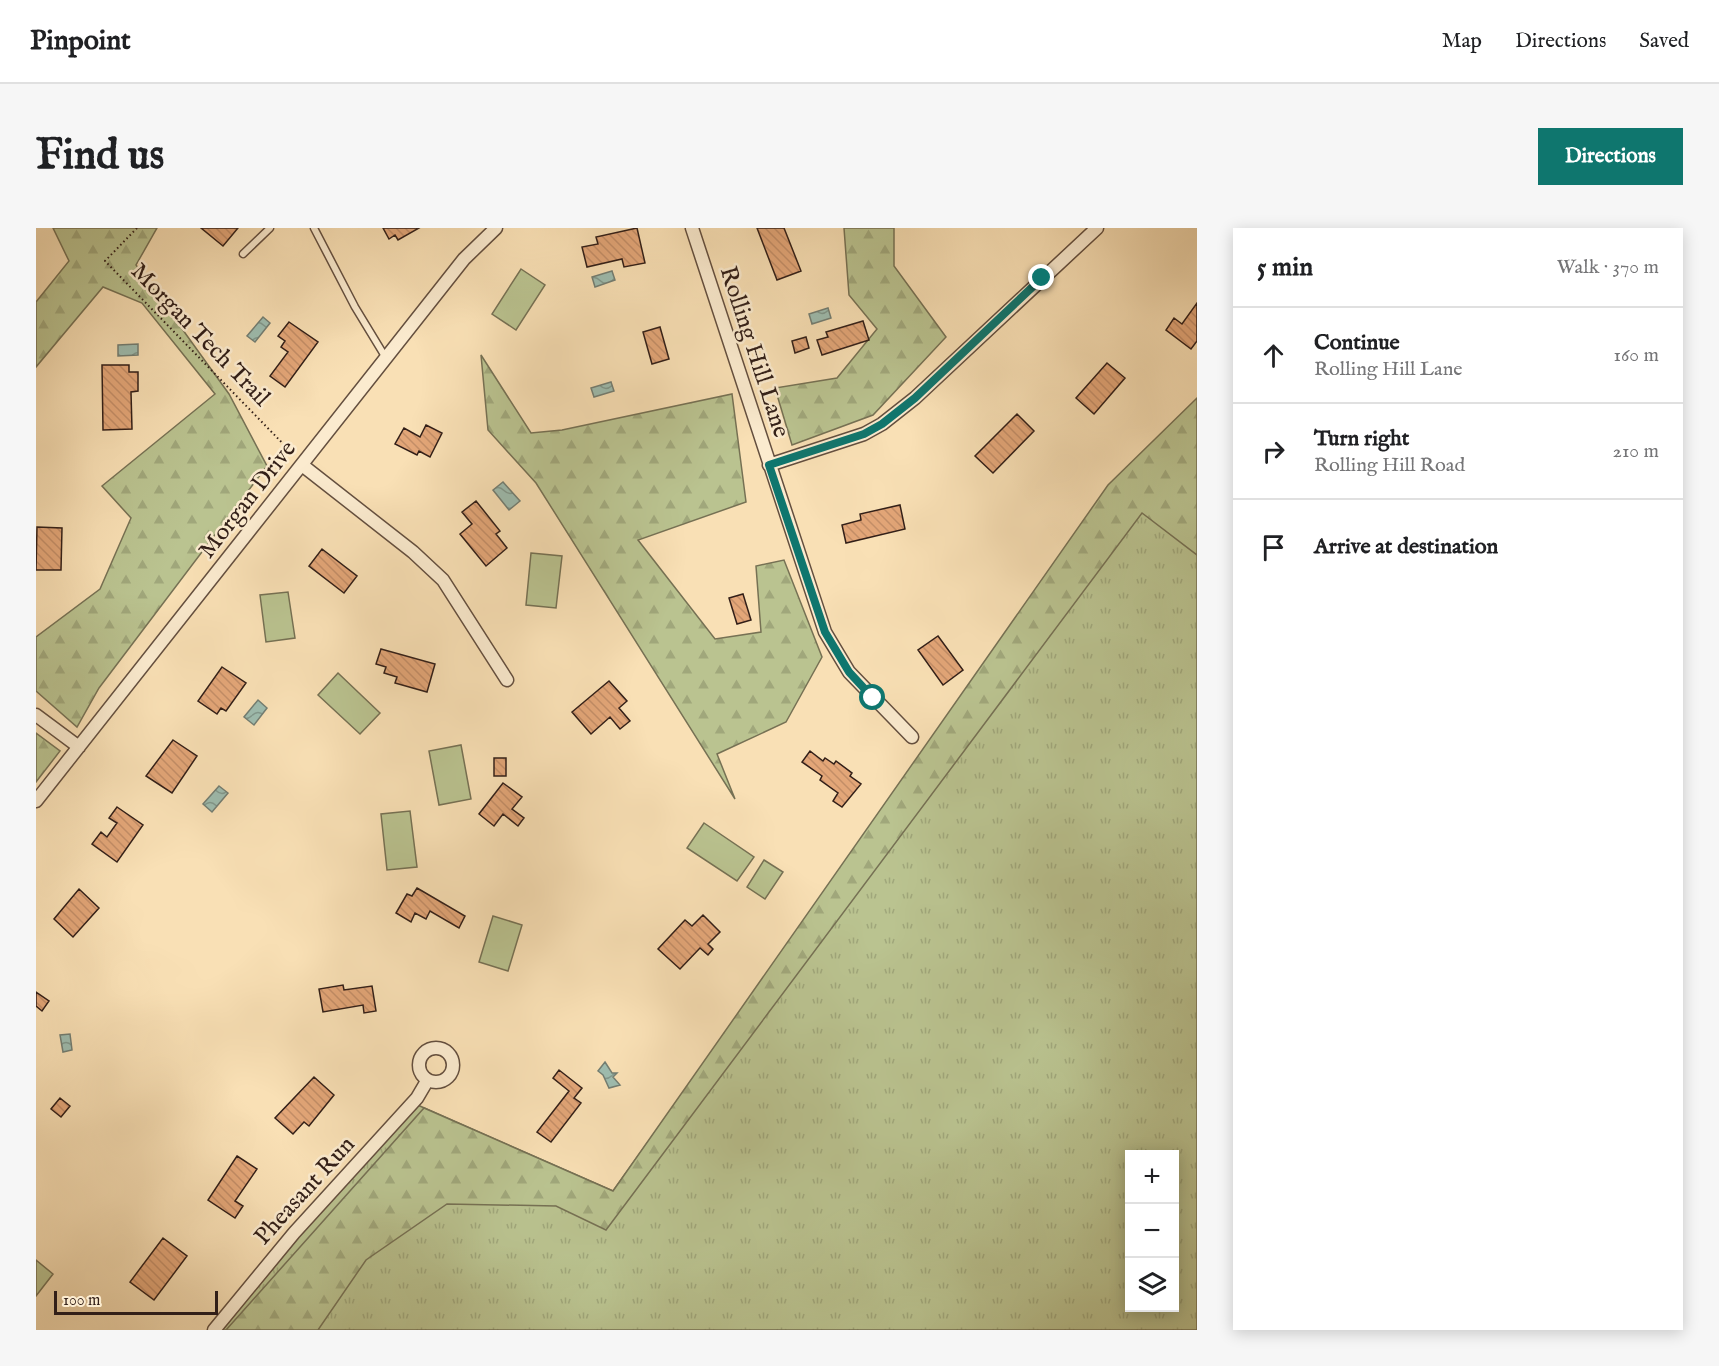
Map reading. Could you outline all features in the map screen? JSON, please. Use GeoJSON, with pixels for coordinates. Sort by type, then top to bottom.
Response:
{"type":"FeatureCollection","features":[{"type":"Feature","properties":{"kind":"street","name":"Morgan Drive"},"geometry":{"type":"LineString","coordinates":[[36,801],[464,259],[496,228]]}},
{"type":"Feature","properties":{"kind":"street","name":"Rolling Hill Lane"},"geometry":{"type":"LineString","coordinates":[[692,228],[825,632],[849,672],[912,736]]}},
{"type":"Feature","properties":{"kind":"street"},"geometry":{"type":"LineString","coordinates":[[769,465],[864,434],[882,424],[915,398],[1097,228]]}},
{"type":"Feature","properties":{"kind":"street"},"geometry":{"type":"LineString","coordinates":[[302,465],[413,552],[442,580],[507,680]]}},
{"type":"Feature","properties":{"kind":"street"},"geometry":{"type":"LineString","coordinates":[[36,715],[78,747]]}},
{"type":"Feature","properties":{"kind":"street","name":"Pheasant Run"},"geometry":{"type":"LineString","coordinates":[[214,1330],[294,1233],[417,1098],[427,1081]]}},
{"type":"Feature","properties":{"kind":"lane"},"geometry":{"type":"LineString","coordinates":[[243,254],[270,228]]}},
{"type":"Feature","properties":{"kind":"lane"},"geometry":{"type":"LineString","coordinates":[[314,228],[355,307],[386,358]]}},
{"type":"Feature","properties":{"kind":"path","name":"Morgan Tech Trail"},"geometry":{"type":"LineString","coordinates":[[137,228],[105,261],[302,465]]}},
{"type":"Feature","properties":{"kind":"green space"},"geometry":{"type":"Polygon","coordinates":[[[53,228],[157,228],[136,265],[229,394],[267,466],[99,688],[77,727],[36,691],[36,637],[100,589],[131,518],[102,486],[215,394],[142,303],[103,287],[36,367],[36,302],[69,261],[53,228]]]}},
{"type":"Feature","properties":{"kind":"green space"},"geometry":{"type":"Polygon","coordinates":[[[844,228],[894,228],[894,266],[946,337],[873,415],[792,445],[775,388],[837,378],[877,329],[849,295],[844,228]]]}},
{"type":"Feature","properties":{"kind":"green space"},"geometry":{"type":"Polygon","coordinates":[[[521,269],[545,285],[516,330],[492,314],[521,269]]]}},
{"type":"Feature","properties":{"kind":"green space"},"geometry":{"type":"Polygon","coordinates":[[[481,355],[531,433],[562,430],[732,394],[746,502],[638,540],[715,639],[761,632],[756,566],[784,560],[822,657],[786,722],[717,754],[735,799],[536,483],[488,430],[481,355]]]}},
{"type":"Feature","properties":{"kind":"green space"},"geometry":{"type":"Polygon","coordinates":[[[1197,398],[1197,555],[1142,513],[606,1230],[556,1206],[447,1204],[366,1260],[318,1330],[226,1330],[424,1108],[613,1191],[1108,485],[1197,398]]]}},
{"type":"Feature","properties":{"kind":"green space"},"geometry":{"type":"Polygon","coordinates":[[[1124,477],[1197,524],[1197,1330],[215,1330],[413,1103],[613,1191],[1124,477]]]}},
{"type":"Feature","properties":{"kind":"green space"},"geometry":{"type":"Polygon","coordinates":[[[531,553],[562,556],[556,608],[526,605],[531,553]]]}},
{"type":"Feature","properties":{"kind":"green space"},"geometry":{"type":"Polygon","coordinates":[[[288,592],[295,638],[266,642],[260,595],[288,592]]]}},
{"type":"Feature","properties":{"kind":"green space"},"geometry":{"type":"Polygon","coordinates":[[[338,673],[380,713],[360,734],[318,695],[338,673]]]}},
{"type":"Feature","properties":{"kind":"green space"},"geometry":{"type":"Polygon","coordinates":[[[36,733],[60,751],[36,782],[36,733]]]}},
{"type":"Feature","properties":{"kind":"green space"},"geometry":{"type":"Polygon","coordinates":[[[461,745],[471,799],[439,805],[429,751],[461,745]]]}},
{"type":"Feature","properties":{"kind":"green space"},"geometry":{"type":"Polygon","coordinates":[[[410,811],[417,867],[387,870],[381,814],[410,811]]]}},
{"type":"Feature","properties":{"kind":"green space"},"geometry":{"type":"Polygon","coordinates":[[[704,823],[754,857],[737,881],[687,848],[704,823]]]}},
{"type":"Feature","properties":{"kind":"green space"},"geometry":{"type":"Polygon","coordinates":[[[764,860],[783,872],[765,899],[747,887],[764,860]]]}},
{"type":"Feature","properties":{"kind":"green space"},"geometry":{"type":"Polygon","coordinates":[[[493,916],[522,925],[508,971],[479,962],[493,916]]]}},
{"type":"Feature","properties":{"kind":"green space"},"geometry":{"type":"Polygon","coordinates":[[[36,1260],[53,1274],[36,1296],[36,1260]]]}},
{"type":"Feature","properties":{"kind":"water"},"geometry":{"type":"Polygon","coordinates":[[[612,271],[615,280],[595,287],[592,277],[612,271]]]}},
{"type":"Feature","properties":{"kind":"water"},"geometry":{"type":"Polygon","coordinates":[[[828,308],[831,318],[812,324],[809,314],[828,308]]]}},
{"type":"Feature","properties":{"kind":"water"},"geometry":{"type":"Polygon","coordinates":[[[263,317],[270,323],[255,342],[247,336],[263,317]]]}},
{"type":"Feature","properties":{"kind":"water"},"geometry":{"type":"Polygon","coordinates":[[[138,344],[138,355],[118,356],[118,345],[138,344]]]}},
{"type":"Feature","properties":{"kind":"water"},"geometry":{"type":"Polygon","coordinates":[[[611,382],[614,391],[594,397],[591,388],[611,382]]]}},
{"type":"Feature","properties":{"kind":"water"},"geometry":{"type":"Polygon","coordinates":[[[503,482],[520,501],[509,510],[493,490],[503,482]]]}},
{"type":"Feature","properties":{"kind":"water"},"geometry":{"type":"Polygon","coordinates":[[[258,700],[267,708],[254,725],[244,717],[258,700]]]}},
{"type":"Feature","properties":{"kind":"water"},"geometry":{"type":"Polygon","coordinates":[[[219,786],[228,793],[212,812],[203,804],[219,786]]]}},
{"type":"Feature","properties":{"kind":"water"},"geometry":{"type":"Polygon","coordinates":[[[70,1034],[72,1050],[63,1052],[60,1035],[70,1034]]]}},
{"type":"Feature","properties":{"kind":"water"},"geometry":{"type":"Polygon","coordinates":[[[605,1062],[612,1073],[617,1073],[613,1077],[620,1085],[609,1088],[603,1075],[598,1071],[605,1062]]]}},
{"type":"Feature","properties":{"kind":"building"},"geometry":{"type":"Polygon","coordinates":[[[201,228],[238,228],[223,246],[201,228]]]}},
{"type":"Feature","properties":{"kind":"building"},"geometry":{"type":"Polygon","coordinates":[[[383,228],[419,228],[398,240],[395,235],[389,239],[383,228]]]}},
{"type":"Feature","properties":{"kind":"building"},"geometry":{"type":"Polygon","coordinates":[[[637,228],[645,263],[624,267],[622,259],[587,267],[582,247],[598,244],[596,237],[637,228]]]}},
{"type":"Feature","properties":{"kind":"building"},"geometry":{"type":"Polygon","coordinates":[[[757,228],[784,228],[801,271],[777,280],[757,228]]]}},
{"type":"Feature","properties":{"kind":"building"},"geometry":{"type":"Polygon","coordinates":[[[1197,303],[1197,341],[1191,349],[1166,330],[1174,318],[1182,324],[1197,303]]]}},
{"type":"Feature","properties":{"kind":"building"},"geometry":{"type":"Polygon","coordinates":[[[863,321],[869,340],[822,355],[817,340],[828,337],[826,332],[863,321]]]}},
{"type":"Feature","properties":{"kind":"building"},"geometry":{"type":"Polygon","coordinates":[[[289,322],[318,342],[285,387],[270,376],[288,352],[281,347],[285,341],[278,336],[289,322]]]}},
{"type":"Feature","properties":{"kind":"building"},"geometry":{"type":"Polygon","coordinates":[[[660,327],[669,359],[652,364],[643,332],[660,327]]]}},
{"type":"Feature","properties":{"kind":"building"},"geometry":{"type":"Polygon","coordinates":[[[806,337],[809,348],[795,353],[792,341],[806,337]]]}},
{"type":"Feature","properties":{"kind":"building"},"geometry":{"type":"Polygon","coordinates":[[[1107,363],[1125,378],[1094,414],[1076,398],[1107,363]]]}},
{"type":"Feature","properties":{"kind":"building"},"geometry":{"type":"Polygon","coordinates":[[[102,365],[129,365],[129,372],[138,372],[138,391],[131,392],[132,429],[103,430],[102,365]]]}},
{"type":"Feature","properties":{"kind":"building"},"geometry":{"type":"Polygon","coordinates":[[[1017,414],[1034,431],[993,473],[975,456],[1017,414]]]}},
{"type":"Feature","properties":{"kind":"building"},"geometry":{"type":"Polygon","coordinates":[[[426,425],[442,433],[430,457],[419,451],[417,455],[395,444],[404,428],[420,437],[426,425]]]}},
{"type":"Feature","properties":{"kind":"building"},"geometry":{"type":"Polygon","coordinates":[[[476,501],[500,531],[496,534],[507,548],[486,566],[460,534],[472,524],[462,512],[476,501]]]}},
{"type":"Feature","properties":{"kind":"building"},"geometry":{"type":"Polygon","coordinates":[[[900,505],[905,529],[846,543],[842,525],[861,520],[860,514],[900,505]]]}},
{"type":"Feature","properties":{"kind":"building"},"geometry":{"type":"Polygon","coordinates":[[[37,527],[62,528],[61,570],[36,570],[37,527]]]}},
{"type":"Feature","properties":{"kind":"building"},"geometry":{"type":"Polygon","coordinates":[[[322,549],[357,576],[344,593],[309,566],[322,549]]]}},
{"type":"Feature","properties":{"kind":"building"},"geometry":{"type":"Polygon","coordinates":[[[743,594],[751,620],[737,624],[729,598],[743,594]]]}},
{"type":"Feature","properties":{"kind":"building"},"geometry":{"type":"Polygon","coordinates":[[[938,636],[963,670],[943,685],[918,650],[938,636]]]}},
{"type":"Feature","properties":{"kind":"building"},"geometry":{"type":"Polygon","coordinates":[[[381,649],[435,664],[427,692],[395,683],[397,677],[384,673],[386,667],[376,664],[381,649]]]}},
{"type":"Feature","properties":{"kind":"building"},"geometry":{"type":"Polygon","coordinates":[[[222,667],[246,683],[226,711],[221,708],[217,714],[198,701],[222,667]]]}},
{"type":"Feature","properties":{"kind":"building"},"geometry":{"type":"Polygon","coordinates":[[[609,681],[627,701],[619,708],[630,721],[620,729],[610,717],[591,734],[572,712],[609,681]]]}},
{"type":"Feature","properties":{"kind":"building"},"geometry":{"type":"Polygon","coordinates":[[[173,740],[197,756],[172,793],[146,776],[173,740]]]}},
{"type":"Feature","properties":{"kind":"building"},"geometry":{"type":"Polygon","coordinates":[[[810,751],[823,761],[825,758],[834,764],[836,761],[852,773],[850,776],[861,784],[842,807],[833,801],[838,793],[820,780],[822,776],[802,762],[810,751]]]}},
{"type":"Feature","properties":{"kind":"building"},"geometry":{"type":"Polygon","coordinates":[[[494,758],[506,758],[506,776],[494,776],[494,758]]]}},
{"type":"Feature","properties":{"kind":"building"},"geometry":{"type":"Polygon","coordinates":[[[503,783],[522,797],[512,809],[524,818],[518,826],[503,814],[494,826],[479,814],[503,783]]]}},
{"type":"Feature","properties":{"kind":"building"},"geometry":{"type":"Polygon","coordinates":[[[117,807],[143,825],[117,862],[92,844],[101,832],[107,837],[117,823],[109,818],[117,807]]]}},
{"type":"Feature","properties":{"kind":"building"},"geometry":{"type":"Polygon","coordinates":[[[417,888],[465,916],[459,928],[430,911],[426,919],[415,913],[411,922],[396,913],[407,894],[412,896],[417,888]]]}},
{"type":"Feature","properties":{"kind":"building"},"geometry":{"type":"Polygon","coordinates":[[[79,889],[99,908],[73,937],[54,919],[79,889]]]}},
{"type":"Feature","properties":{"kind":"building"},"geometry":{"type":"Polygon","coordinates":[[[703,915],[720,932],[708,944],[713,949],[708,955],[700,948],[680,969],[658,949],[685,920],[692,926],[703,915]]]}},
{"type":"Feature","properties":{"kind":"building"},"geometry":{"type":"Polygon","coordinates":[[[343,985],[344,990],[372,986],[376,1011],[364,1013],[363,1005],[323,1012],[319,989],[343,985]]]}},
{"type":"Feature","properties":{"kind":"building"},"geometry":{"type":"Polygon","coordinates":[[[36,992],[49,1001],[42,1011],[36,1006],[36,992]]]}},
{"type":"Feature","properties":{"kind":"building"},"geometry":{"type":"Polygon","coordinates":[[[559,1070],[582,1088],[574,1098],[581,1103],[551,1142],[537,1132],[569,1091],[553,1078],[559,1070]]]}},
{"type":"Feature","properties":{"kind":"building"},"geometry":{"type":"Polygon","coordinates":[[[314,1077],[334,1095],[309,1126],[304,1122],[293,1134],[275,1118],[314,1077]]]}},
{"type":"Feature","properties":{"kind":"building"},"geometry":{"type":"Polygon","coordinates":[[[60,1098],[70,1106],[61,1117],[51,1109],[60,1098]]]}},
{"type":"Feature","properties":{"kind":"building"},"geometry":{"type":"Polygon","coordinates":[[[237,1156],[257,1169],[235,1201],[243,1206],[235,1218],[208,1200],[237,1156]]]}},
{"type":"Feature","properties":{"kind":"building"},"geometry":{"type":"Polygon","coordinates":[[[163,1238],[187,1256],[154,1300],[130,1282],[163,1238]]]}},
{"type":"Feature","properties":{"kind":"route"},"geometry":{"type":"LineString","coordinates":[[873,698],[849,672],[825,632],[769,465],[864,434],[882,424],[915,398],[1042,278]]}}]}
